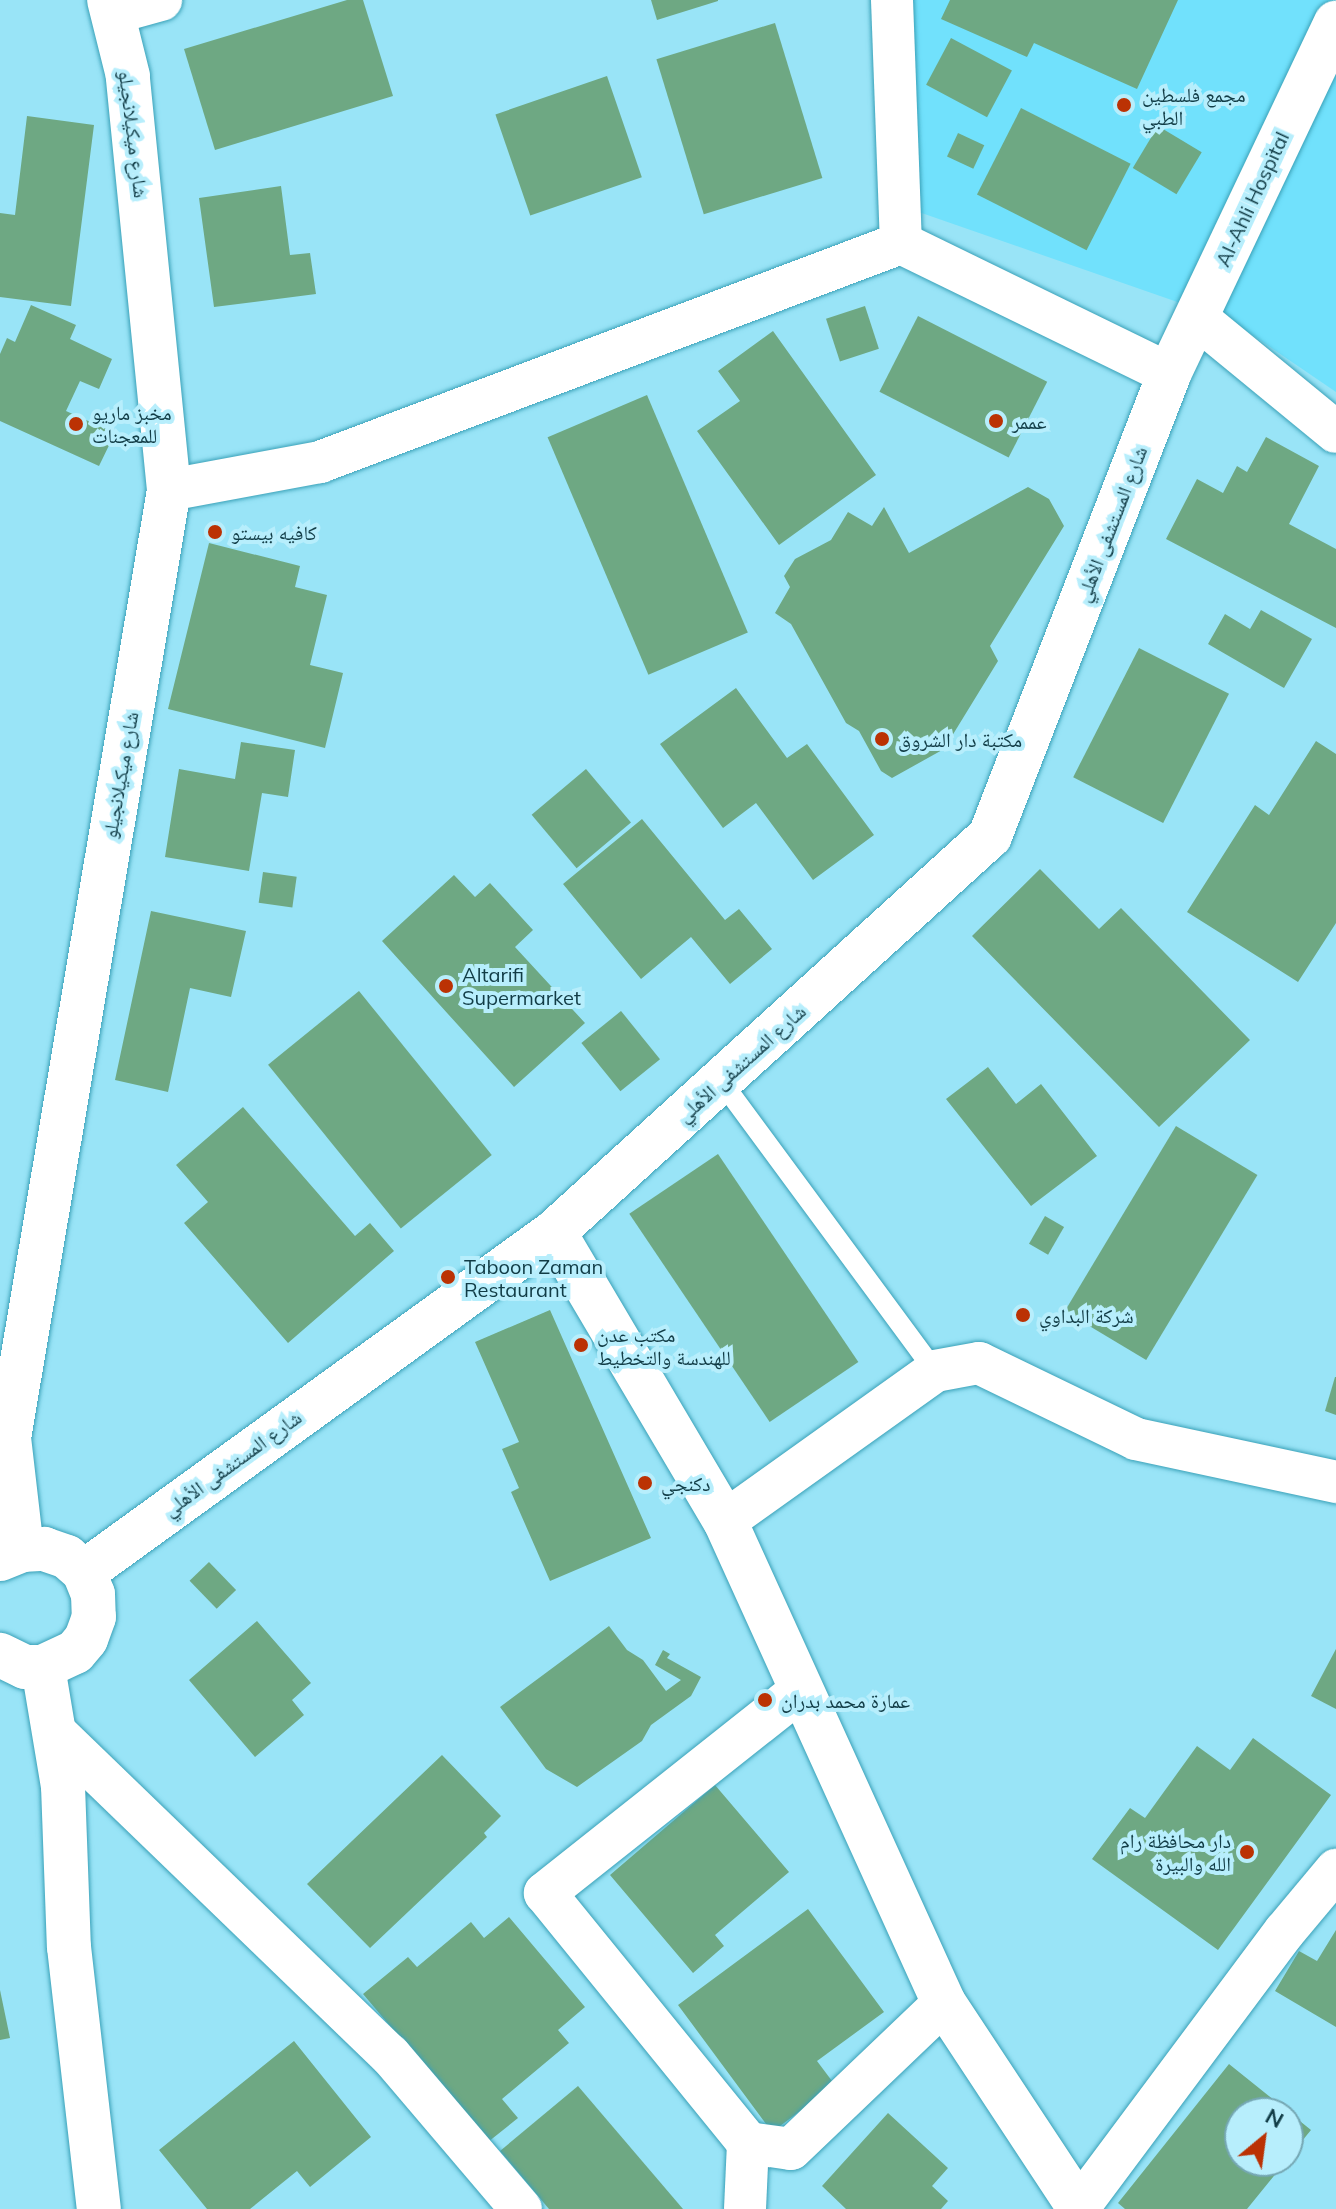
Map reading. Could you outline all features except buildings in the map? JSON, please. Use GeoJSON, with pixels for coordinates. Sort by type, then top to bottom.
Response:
{"type":"FeatureCollection","features":[{"type":"Feature","properties":{"kind":"street"},"geometry":{"type":"LineString","coordinates":[[112,6],[161,0]]}},
{"type":"Feature","properties":{"kind":"street"},"geometry":{"type":"LineString","coordinates":[[892,0],[901,243]]}},
{"type":"Feature","properties":{"kind":"street","name":"شارع ميكيلانجيلو"},"geometry":{"type":"LineString","coordinates":[[11,1554],[9,1438],[169,490],[144,209],[128,76],[112,6]]}},
{"type":"Feature","properties":{"kind":"street","name":"Al-Ahli Hospital"},"geometry":{"type":"LineString","coordinates":[[1169,374],[1336,23]]}},
{"type":"Feature","properties":{"kind":"street"},"geometry":{"type":"LineString","coordinates":[[169,490],[320,462],[901,243],[1169,374]]}},
{"type":"Feature","properties":{"kind":"street"},"geometry":{"type":"LineString","coordinates":[[1196,317],[1336,432]]}},
{"type":"Feature","properties":{"kind":"street","name":"شارع المستشفى الأهلي"},"geometry":{"type":"LineString","coordinates":[[84,1572],[554,1232],[990,836],[1169,374]]}},
{"type":"Feature","properties":{"kind":"street"},"geometry":{"type":"LineString","coordinates":[[554,1232],[725,1521],[944,2003],[1080,2208],[1285,1931],[1336,1870]]}},
{"type":"Feature","properties":{"kind":"street"},"geometry":{"type":"LineString","coordinates":[[725,1521],[935,1371],[979,1363],[1136,1439],[1336,1482]]}},
{"type":"Feature","properties":{"kind":"street"},"geometry":{"type":"LineString","coordinates":[[0,1655],[25,1667],[43,1667],[75,1652],[86,1639],[94,1617],[93,1594],[84,1572],[67,1557],[44,1549],[11,1554]]}},
{"type":"Feature","properties":{"kind":"street"},"geometry":{"type":"LineString","coordinates":[[43,1667],[63,1786],[69,1947],[99,2209]]}},
{"type":"Feature","properties":{"kind":"street"},"geometry":{"type":"LineString","coordinates":[[745,2209],[748,2143],[545,1893],[801,1690]]}},
{"type":"Feature","properties":{"kind":"street"},"geometry":{"type":"LineString","coordinates":[[54,1731],[390,2055],[521,2209]]}},
{"type":"Feature","properties":{"kind":"street"},"geometry":{"type":"LineString","coordinates":[[748,2143],[791,2149],[944,2003]]}},
{"type":"Feature","properties":{"kind":"lane"},"geometry":{"type":"LineString","coordinates":[[721,1081],[935,1371]]}},
{"type":"Feature","properties":{"kind":"shaded area","name":"مجمع فلسطين الطبي"},"geometry":{"type":"Polygon","coordinates":[[[912,0],[1336,0],[1336,392],[1232,321],[913,210],[912,0]]]}},
{"type":"Feature","properties":{"kind":"place","name":"مجمع فلسطين الطبي"},"geometry":{"type":"Point","coordinates":[1124,105]}},
{"type":"Feature","properties":{"kind":"place","name":"عممر"},"geometry":{"type":"Point","coordinates":[996,421]}},
{"type":"Feature","properties":{"kind":"place","name":"مخبز ماريو للمعجنات"},"geometry":{"type":"Point","coordinates":[76,424]}},
{"type":"Feature","properties":{"kind":"place","name":"كافيه بيستو"},"geometry":{"type":"Point","coordinates":[215,532]}},
{"type":"Feature","properties":{"kind":"place","name":"مكتبة دار الشروق"},"geometry":{"type":"Point","coordinates":[882,739]}},
{"type":"Feature","properties":{"kind":"place","name":"Altarifi Supermarket"},"geometry":{"type":"Point","coordinates":[446,986]}},
{"type":"Feature","properties":{"kind":"place","name":"Taboon Zaman Restaurant"},"geometry":{"type":"Point","coordinates":[448,1277]}},
{"type":"Feature","properties":{"kind":"place","name":"شركة البداوي"},"geometry":{"type":"Point","coordinates":[1023,1315]}},
{"type":"Feature","properties":{"kind":"place","name":"مكتب عدن للهندسة والتخطيط"},"geometry":{"type":"Point","coordinates":[581,1345]}},
{"type":"Feature","properties":{"kind":"place","name":"دكنجي"},"geometry":{"type":"Point","coordinates":[645,1483]}},
{"type":"Feature","properties":{"kind":"place","name":"عمارة محمد بدران"},"geometry":{"type":"Point","coordinates":[765,1700]}},
{"type":"Feature","properties":{"kind":"place","name":"دار محافظة رام الله والبيرة"},"geometry":{"type":"Point","coordinates":[1247,1852]}}]}
